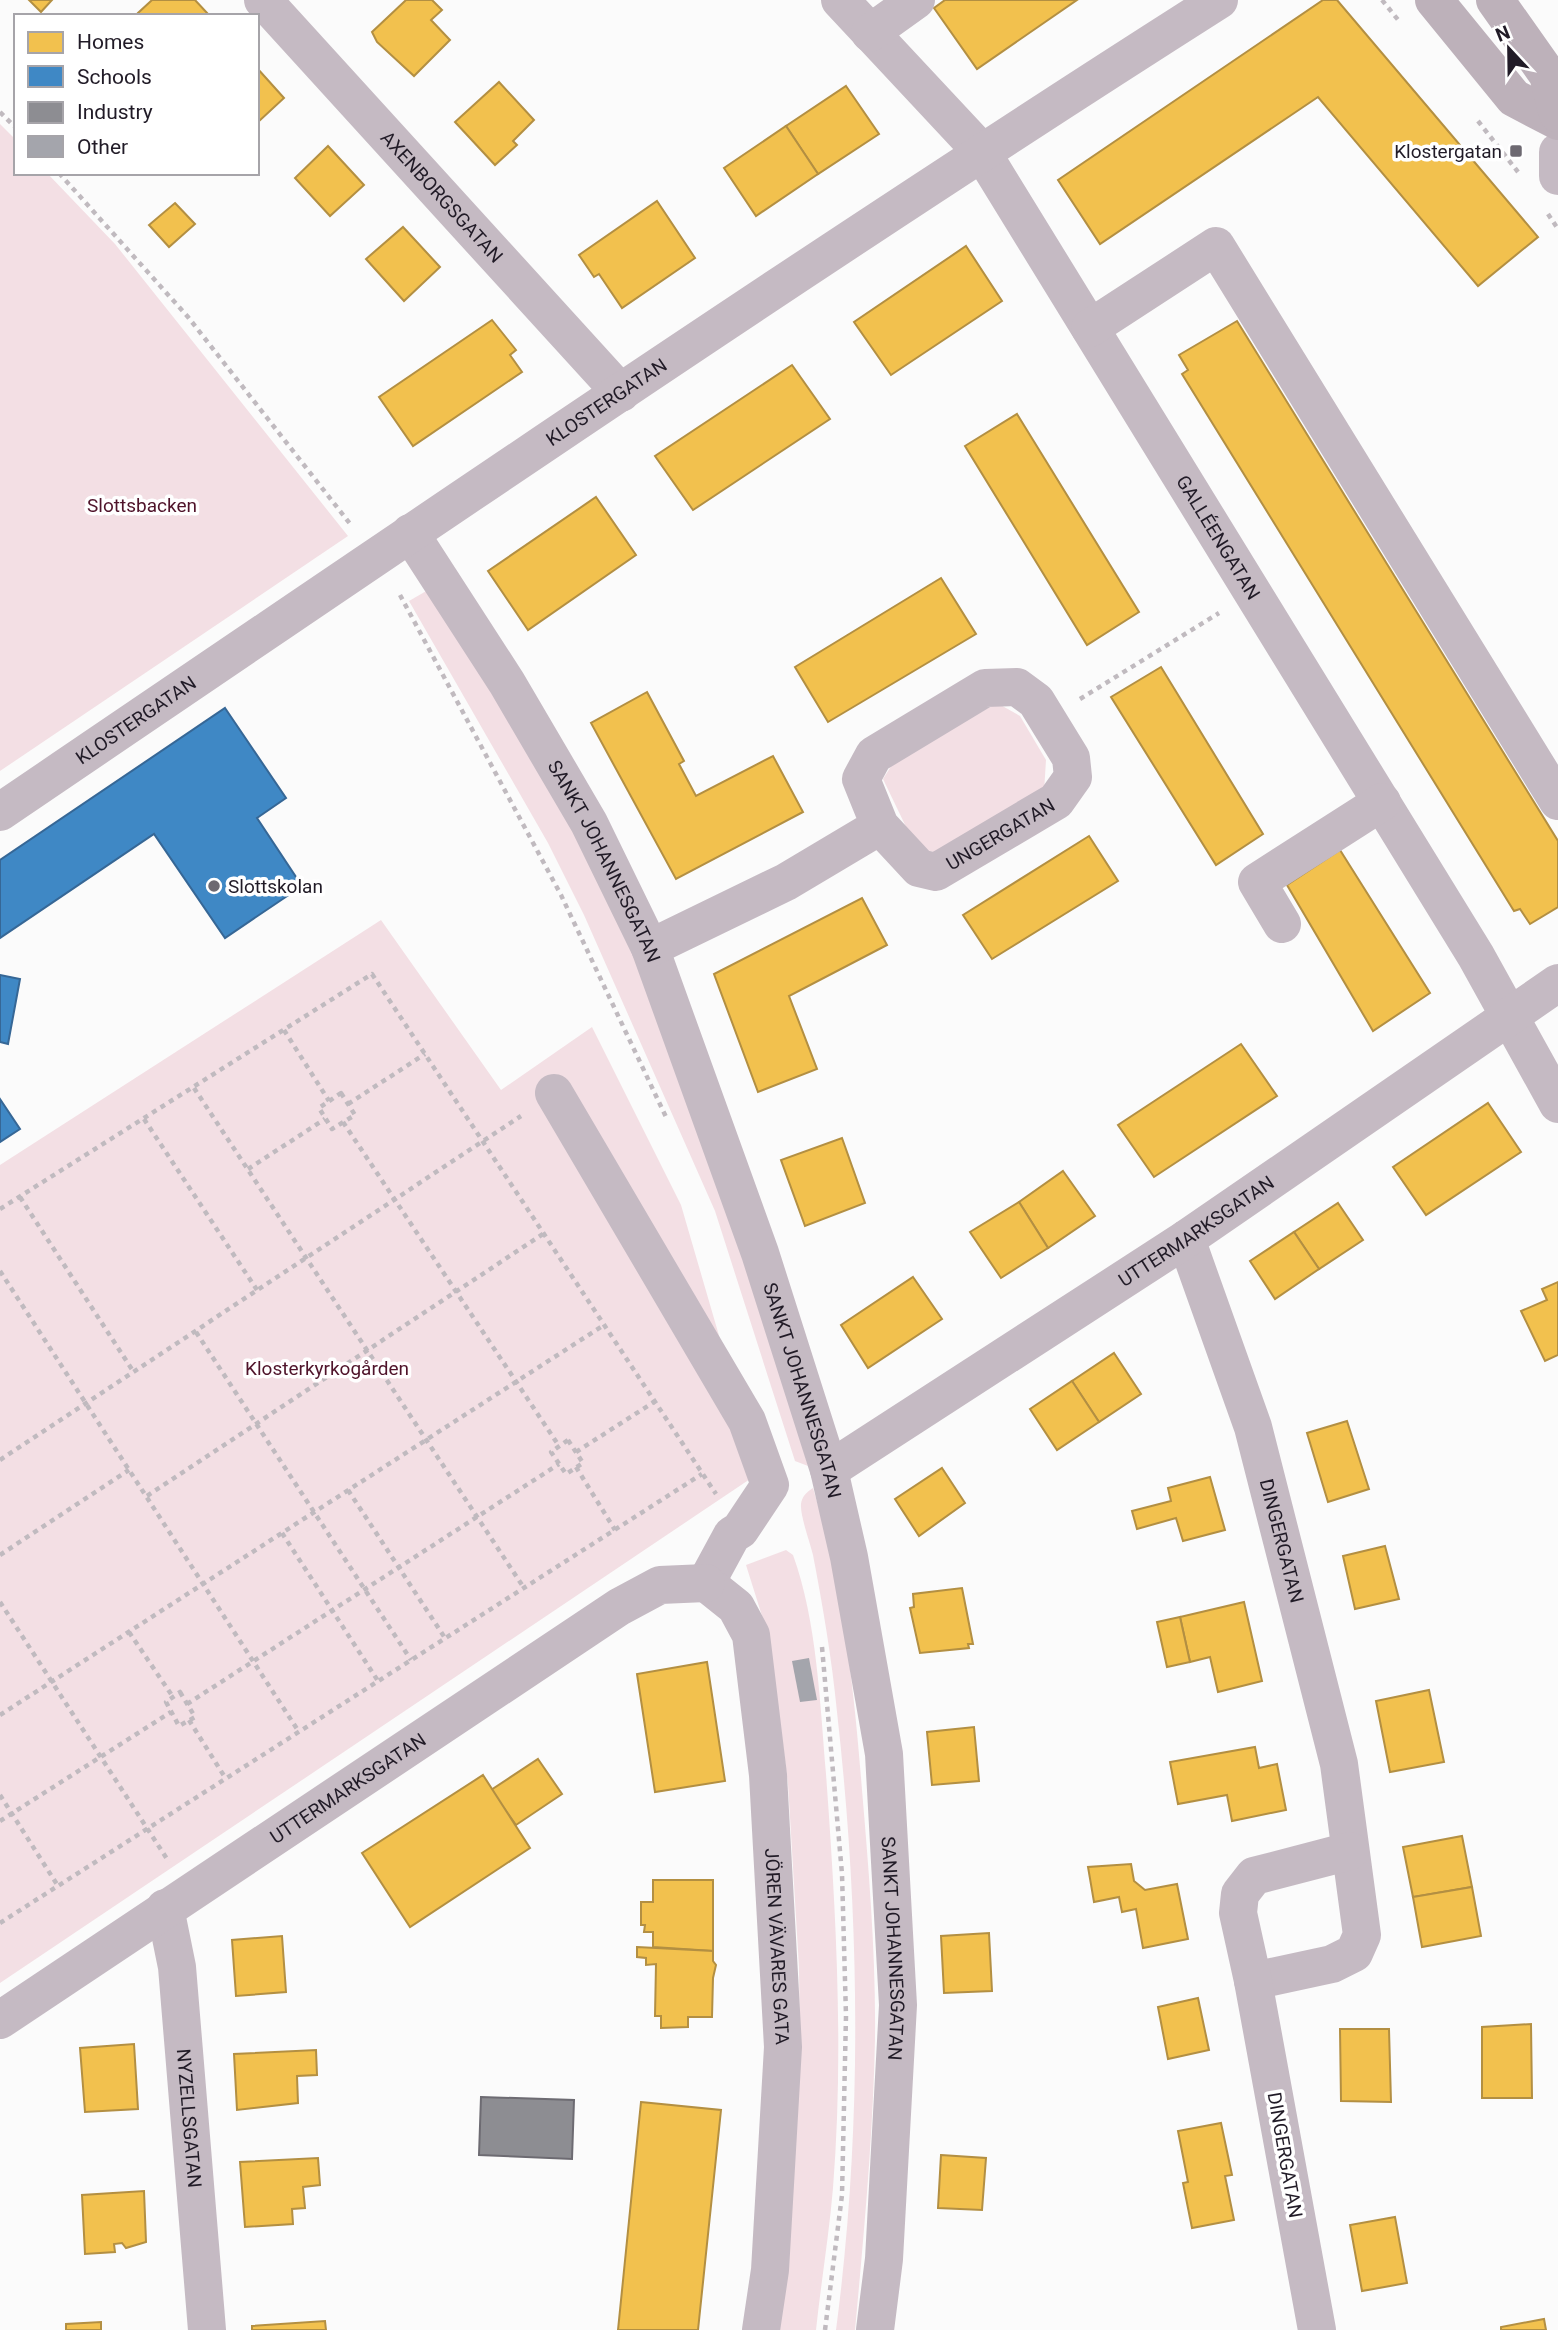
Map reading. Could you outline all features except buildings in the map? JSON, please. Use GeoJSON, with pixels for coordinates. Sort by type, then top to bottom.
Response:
{"type":"FeatureCollection","features":[{"type":"Feature","properties":{"kind":"main road"},"geometry":{"type":"LineString","coordinates":[[1434,0],[1514,97],[1558,121]]}},
{"type":"Feature","properties":{"kind":"main road"},"geometry":{"type":"LineString","coordinates":[[1495,0],[1548,75],[1558,114]]}},
{"type":"Feature","properties":{"kind":"street","name":"AXENBORGSGATAN"},"geometry":{"type":"LineString","coordinates":[[263,0],[621,393]]}},
{"type":"Feature","properties":{"kind":"street","name":"GALLÉENGATAN"},"geometry":{"type":"LineString","coordinates":[[840,0],[981,151],[1476,956],[1558,1104]]}},
{"type":"Feature","properties":{"kind":"street"},"geometry":{"type":"LineString","coordinates":[[870,33],[916,0]]}},
{"type":"Feature","properties":{"kind":"street","name":"KLOSTERGATAN"},"geometry":{"type":"LineString","coordinates":[[0,812],[377,555],[981,151],[1219,0]]}},
{"type":"Feature","properties":{"kind":"street"},"geometry":{"type":"LineString","coordinates":[[1543,189],[1558,152]]}},
{"type":"Feature","properties":{"kind":"street"},"geometry":{"type":"LineString","coordinates":[[1090,328],[1216,246],[1558,801]]}},
{"type":"Feature","properties":{"kind":"street","name":"SANKT JOHANNESGATAN"},"geometry":{"type":"LineString","coordinates":[[410,533],[507,683],[589,823],[650,948],[760,1253],[829,1470],[849,1557],[884,1754],[897,1992],[884,2259],[875,2330]]}},
{"type":"Feature","properties":{"kind":"street","name":"UNGERGATAN"},"geometry":{"type":"LineString","coordinates":[[1017,687],[1036,701],[1071,758],[1073,777],[1056,801],[936,873],[919,868],[880,826],[861,779],[874,755],[985,688],[1017,687]]}},
{"type":"Feature","properties":{"kind":"street"},"geometry":{"type":"LineString","coordinates":[[1282,924],[1256,883],[1382,802]]}},
{"type":"Feature","properties":{"kind":"street"},"geometry":{"type":"LineString","coordinates":[[650,948],[786,882],[880,826]]}},
{"type":"Feature","properties":{"kind":"street","name":"UTTERMARKSGATAN"},"geometry":{"type":"LineString","coordinates":[[829,1470],[1186,1238],[1558,983]]}},
{"type":"Feature","properties":{"kind":"street"},"geometry":{"type":"LineString","coordinates":[[554,1093],[747,1421],[770,1485],[740,1530],[732,1535],[706,1583]]}},
{"type":"Feature","properties":{"kind":"street","name":"DINGERGATAN"},"geometry":{"type":"LineString","coordinates":[[1186,1238],[1253,1427],[1339,1763],[1362,1935],[1353,1953],[1332,1964],[1254,1981]]}},
{"type":"Feature","properties":{"kind":"street","name":"UTTERMARKSGATAN"},"geometry":{"type":"LineString","coordinates":[[0,2020],[619,1606],[660,1586],[706,1583]]}},
{"type":"Feature","properties":{"kind":"street","name":"JÖREN VÄVARES GATA"},"geometry":{"type":"LineString","coordinates":[[706,1583],[736,1607],[751,1635],[768,1776],[783,2047],[770,2270],[761,2330]]}},
{"type":"Feature","properties":{"kind":"street","name":"DINGERGATAN"},"geometry":{"type":"LineString","coordinates":[[1317,2330],[1254,1981],[1238,1913],[1240,1894],[1254,1877],[1350,1851]]}},
{"type":"Feature","properties":{"kind":"street","name":"NYZELLSGATAN"},"geometry":{"type":"LineString","coordinates":[[165,1908],[177,1967],[207,2330]]}},
{"type":"Feature","properties":{"kind":"path"},"geometry":{"type":"LineString","coordinates":[[1383,0],[1408,33]]}},
{"type":"Feature","properties":{"kind":"path"},"geometry":{"type":"LineString","coordinates":[[0,112],[14,126]]}},
{"type":"Feature","properties":{"kind":"path"},"geometry":{"type":"LineString","coordinates":[[1475,118],[1543,189],[1558,229]]}},
{"type":"Feature","properties":{"kind":"path"},"geometry":{"type":"LineString","coordinates":[[61,175],[188,317],[348,523],[368,540],[561,895],[672,1130]]}},
{"type":"Feature","properties":{"kind":"path"},"geometry":{"type":"LineString","coordinates":[[1047,719],[1252,592]]}},
{"type":"Feature","properties":{"kind":"path"},"geometry":{"type":"LineString","coordinates":[[0,1209],[372,974],[740,1530]]}},
{"type":"Feature","properties":{"kind":"path"},"geometry":{"type":"LineString","coordinates":[[284,1030],[329,1101]]}},
{"type":"Feature","properties":{"kind":"path"},"geometry":{"type":"LineString","coordinates":[[348,1104],[425,1054]]}},
{"type":"Feature","properties":{"kind":"path"},"geometry":{"type":"LineString","coordinates":[[194,1087],[524,1588]]}},
{"type":"Feature","properties":{"kind":"path"},"geometry":{"type":"LineString","coordinates":[[341,1093],[348,1104],[355,1115],[332,1129],[319,1108],[341,1093]]}},
{"type":"Feature","properties":{"kind":"path"},"geometry":{"type":"LineString","coordinates":[[0,1460],[554,1093]]}},
{"type":"Feature","properties":{"kind":"path"},"geometry":{"type":"LineString","coordinates":[[144,1119],[257,1290]]}},
{"type":"Feature","properties":{"kind":"path"},"geometry":{"type":"LineString","coordinates":[[248,1169],[325,1119]]}},
{"type":"Feature","properties":{"kind":"path"},"geometry":{"type":"LineString","coordinates":[[343,1122],[559,1446]]}},
{"type":"Feature","properties":{"kind":"path"},"geometry":{"type":"LineString","coordinates":[[20,1197],[133,1371]]}},
{"type":"Feature","properties":{"kind":"path"},"geometry":{"type":"LineString","coordinates":[[147,1496],[543,1234]]}},
{"type":"Feature","properties":{"kind":"path"},"geometry":{"type":"LineString","coordinates":[[0,1271],[299,1732]]}},
{"type":"Feature","properties":{"kind":"path"},"geometry":{"type":"LineString","coordinates":[[0,1715],[604,1325]]}},
{"type":"Feature","properties":{"kind":"path"},"geometry":{"type":"LineString","coordinates":[[196,1332],[411,1660]]}},
{"type":"Feature","properties":{"kind":"path"},"geometry":{"type":"LineString","coordinates":[[576,1452],[654,1402]]}},
{"type":"Feature","properties":{"kind":"path"},"geometry":{"type":"LineString","coordinates":[[568,1440],[576,1452],[583,1463],[566,1474],[551,1452],[568,1440]]}},
{"type":"Feature","properties":{"kind":"path"},"geometry":{"type":"LineString","coordinates":[[187,1704],[559,1464]]}},
{"type":"Feature","properties":{"kind":"path"},"geometry":{"type":"LineString","coordinates":[[576,1467],[615,1530]]}},
{"type":"Feature","properties":{"kind":"path"},"geometry":{"type":"LineString","coordinates":[[0,1555],[129,1470]]}},
{"type":"Feature","properties":{"kind":"path"},"geometry":{"type":"LineString","coordinates":[[0,1923],[702,1474]]}},
{"type":"Feature","properties":{"kind":"path"},"geometry":{"type":"LineString","coordinates":[[348,1490],[445,1638]]}},
{"type":"Feature","properties":{"kind":"path"},"geometry":{"type":"LineString","coordinates":[[282,1533],[378,1681]]}},
{"type":"Feature","properties":{"kind":"path"},"geometry":{"type":"LineString","coordinates":[[0,1602],[175,1870]]}},
{"type":"Feature","properties":{"kind":"path"},"geometry":{"type":"LineString","coordinates":[[129,1632],[173,1697]]}},
{"type":"Feature","properties":{"kind":"path"},"geometry":{"type":"LineString","coordinates":[[821,1642],[827,1677],[841,1861],[846,2017],[842,2195],[825,2330]]}},
{"type":"Feature","properties":{"kind":"path"},"geometry":{"type":"LineString","coordinates":[[180,1692],[195,1717],[179,1726],[166,1702],[173,1697],[180,1692]]}},
{"type":"Feature","properties":{"kind":"path"},"geometry":{"type":"LineString","coordinates":[[0,1821],[171,1712]]}},
{"type":"Feature","properties":{"kind":"path"},"geometry":{"type":"LineString","coordinates":[[189,1720],[226,1779]]}},
{"type":"Feature","properties":{"kind":"path"},"geometry":{"type":"LineString","coordinates":[[0,1795],[58,1886]]}},
{"type":"Feature","properties":{"kind":"green space","name":"Slottsbacken"},"geometry":{"type":"Polygon","coordinates":[[[0,124],[14,138],[14,175],[49,175],[115,244],[348,536],[0,771],[0,124]]]}},
{"type":"Feature","properties":{"kind":"green space"},"geometry":{"type":"Polygon","coordinates":[[[428,590],[539,762],[645,976],[749,1261],[808,1466],[795,1461],[715,1211],[584,915],[548,843],[409,601],[428,590]]]}},
{"type":"Feature","properties":{"kind":"green space"},"geometry":{"type":"Polygon","coordinates":[[[997,703],[1020,716],[1046,760],[1044,792],[944,854],[923,850],[908,831],[883,779],[895,760],[997,703]]]}},
{"type":"Feature","properties":{"kind":"green space","name":"Klosterkyrkogården"},"geometry":{"type":"Polygon","coordinates":[[[381,920],[501,1090],[592,1027],[681,1205],[759,1473],[0,1983],[0,1165],[381,920]]]}},
{"type":"Feature","properties":{"kind":"green space"},"geometry":{"type":"Polygon","coordinates":[[[813,1488],[840,1600],[851,1675],[865,1821],[873,1946],[875,2039],[872,2112],[855,2330],[836,2330],[851,2176],[854,1943],[845,1789],[835,1692],[817,1575],[801,1509],[804,1496],[813,1488]]]}},
{"type":"Feature","properties":{"kind":"green space"},"geometry":{"type":"Polygon","coordinates":[[[786,1550],[793,1555],[801,1580],[816,1663],[836,1929],[836,2136],[831,2206],[816,2330],[778,2330],[800,2056],[799,1967],[788,1784],[769,1638],[746,1565],[786,1550]]]}},
{"type":"Feature","properties":{"kind":"place","name":"Klostergatan"},"geometry":{"type":"Point","coordinates":[1516,151]}},
{"type":"Feature","properties":{"kind":"place","name":"Slottskolan"},"geometry":{"type":"Point","coordinates":[214,886]}}]}
